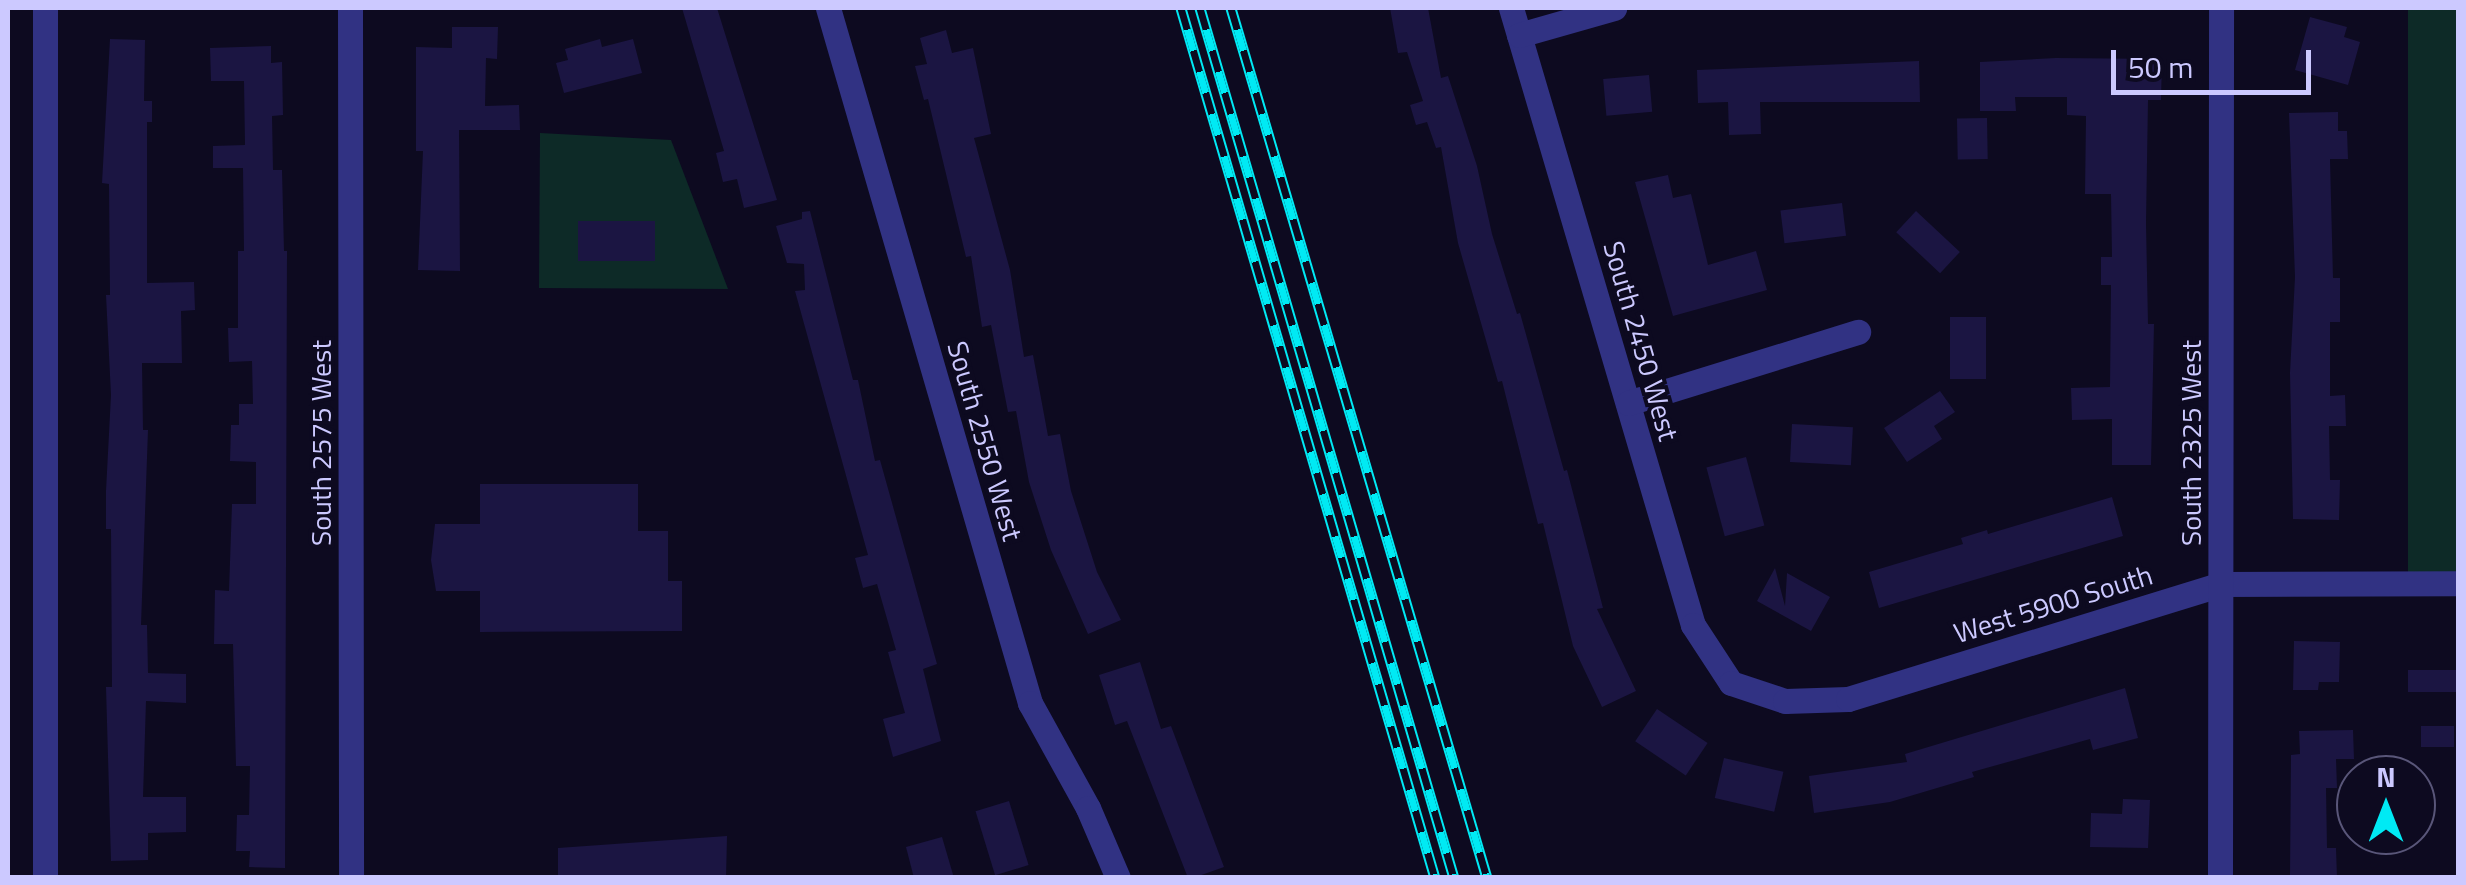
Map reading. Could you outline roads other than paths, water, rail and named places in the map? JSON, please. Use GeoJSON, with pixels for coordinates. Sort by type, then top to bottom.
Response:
{"type":"FeatureCollection","features":[{"type":"Feature","properties":{"kind":"street"},"geometry":{"type":"LineString","coordinates":[[45,8],[46,878]]}},
{"type":"Feature","properties":{"kind":"street","name":"South 2575 West"},"geometry":{"type":"LineString","coordinates":[[350,8],[351,878]]}},
{"type":"Feature","properties":{"kind":"street","name":"South 2550 West"},"geometry":{"type":"LineString","coordinates":[[828,8],[1030,703],[1088,808],[1118,878]]}},
{"type":"Feature","properties":{"kind":"street","name":"South 2450 West"},"geometry":{"type":"LineString","coordinates":[[1511,8],[1693,625],[1731,683]]}},
{"type":"Feature","properties":{"kind":"street"},"geometry":{"type":"LineString","coordinates":[[1519,35],[1614,8]]}},
{"type":"Feature","properties":{"kind":"street","name":"South 2325 West"},"geometry":{"type":"LineString","coordinates":[[2220,8],[2220,878]]}},
{"type":"Feature","properties":{"kind":"street"},"geometry":{"type":"LineString","coordinates":[[1628,403],[1858,332]]}},
{"type":"Feature","properties":{"kind":"street","name":"West 5900 South"},"geometry":{"type":"LineString","coordinates":[[1731,683],[1786,700],[1848,699],[2222,584],[2458,583]]}},
{"type":"Feature","properties":{"kind":"railway"},"geometry":{"type":"LineString","coordinates":[[1181,8],[1435,878]]}},
{"type":"Feature","properties":{"kind":"railway"},"geometry":{"type":"LineString","coordinates":[[1200,8],[1454,878]]}},
{"type":"Feature","properties":{"kind":"railway"},"geometry":{"type":"LineString","coordinates":[[1231,8],[1487,878]]}}]}
